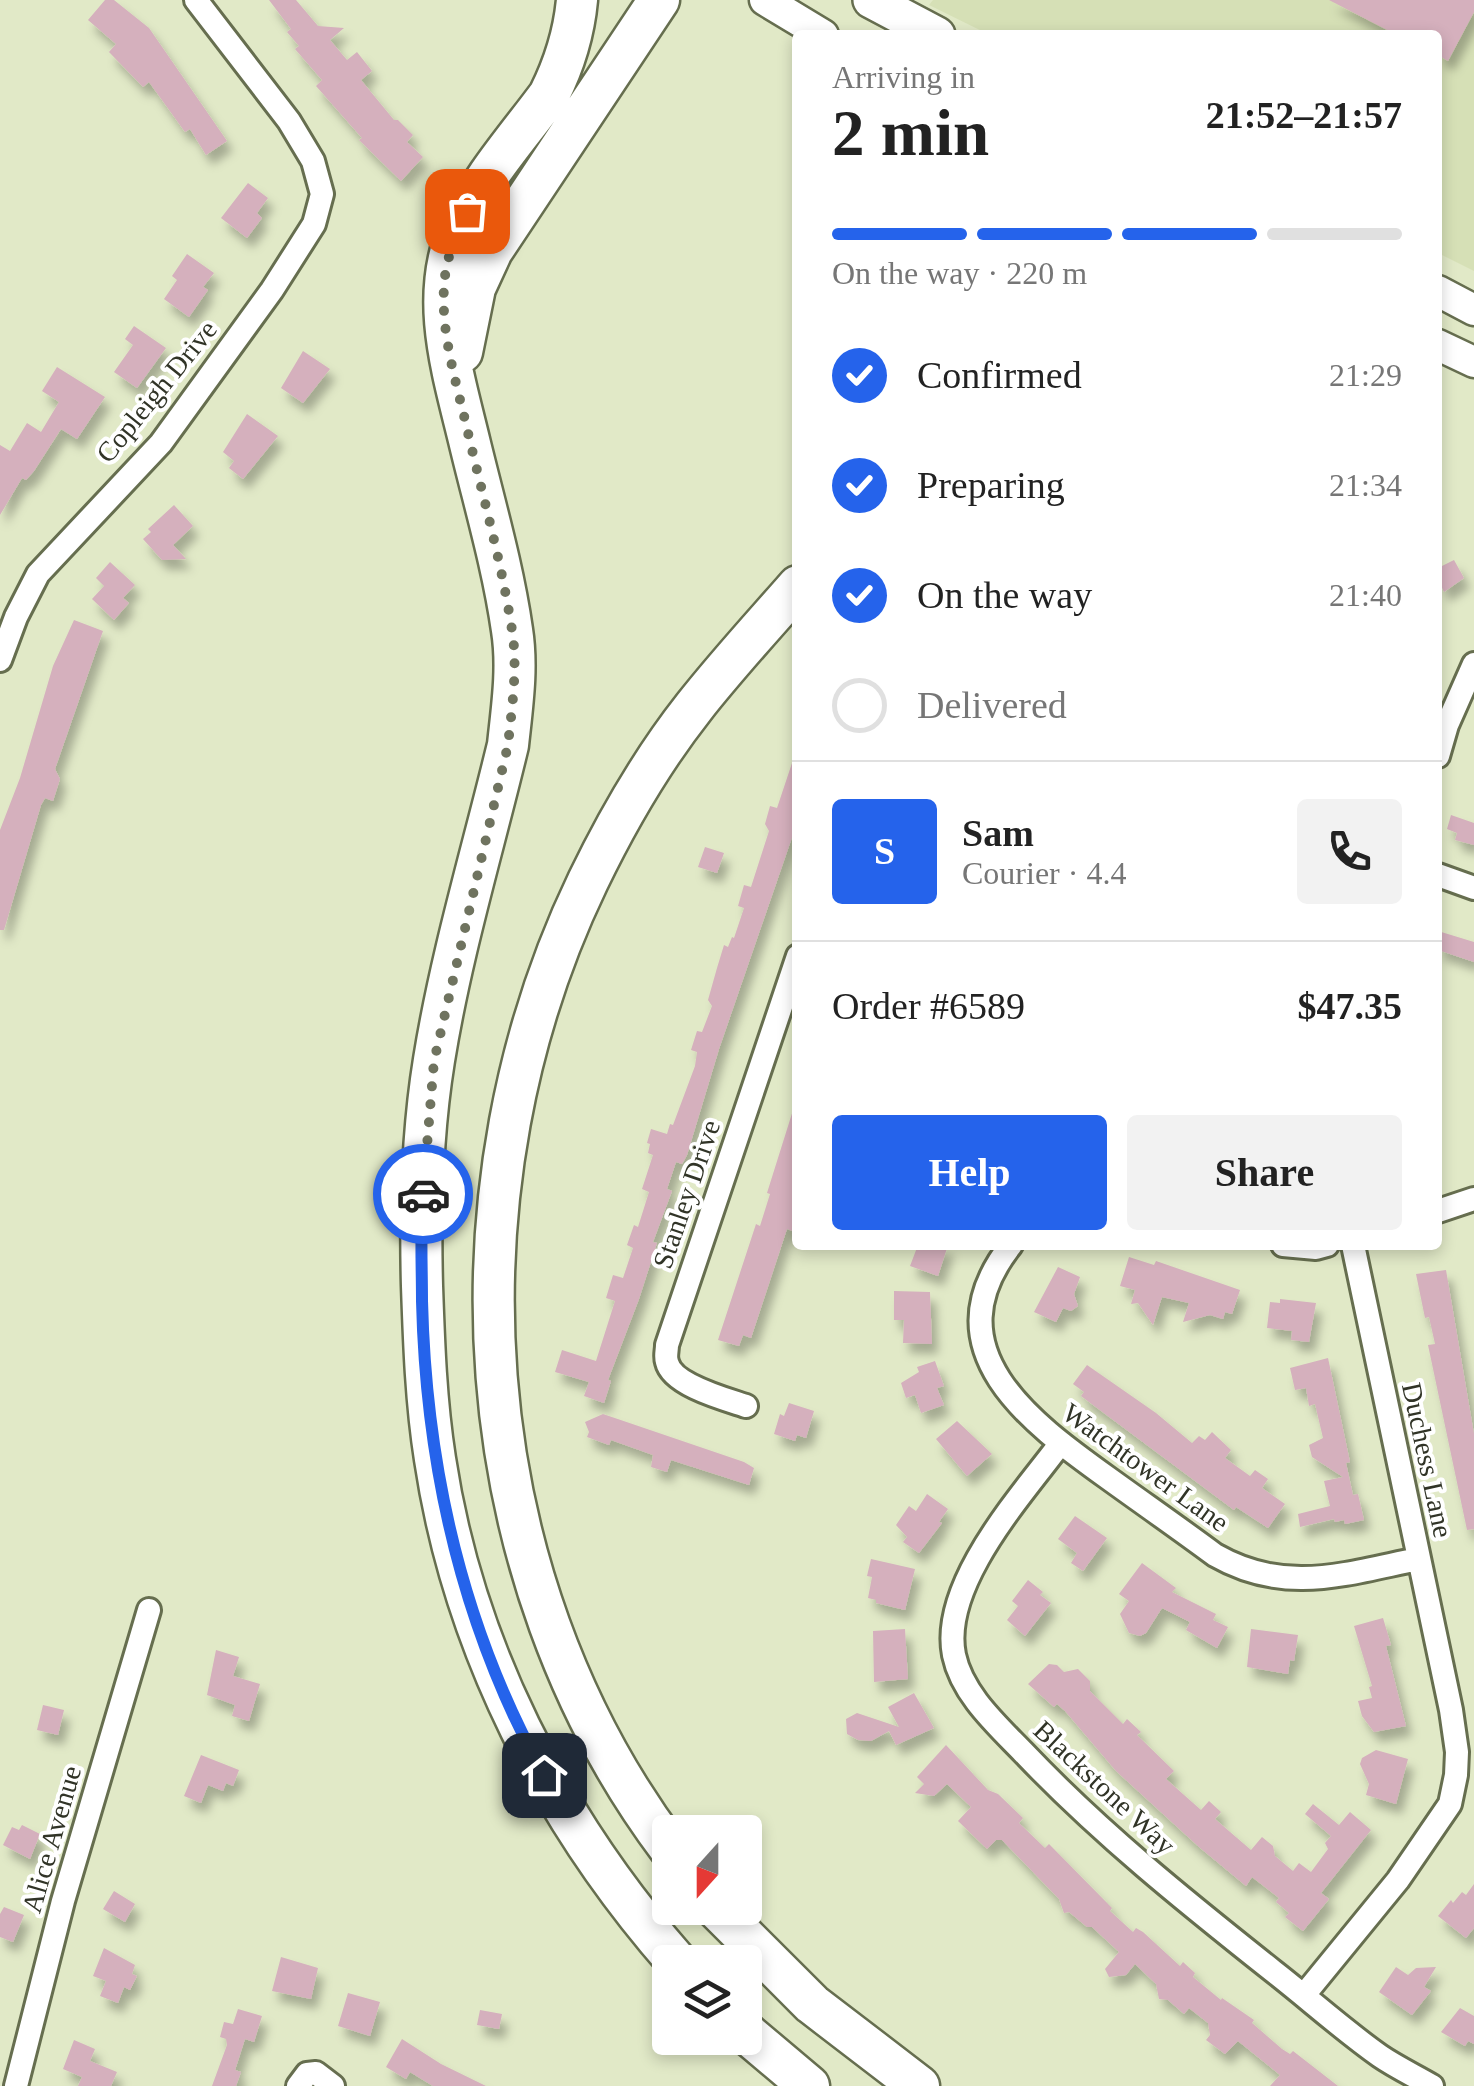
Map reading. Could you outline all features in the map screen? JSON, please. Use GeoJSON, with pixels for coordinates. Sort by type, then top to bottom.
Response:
{"type":"FeatureCollection","features":[{"type":"Feature","properties":{"kind":"highway"},"geometry":{"type":"LineString","coordinates":[[577,0],[558,77],[476,193],[458,230],[445,275],[444,314],[456,386],[513,636],[514,696],[508,745],[434,1061],[420,1221],[424,1361],[435,1460],[471,1609],[496,1676],[531,1750],[581,1837],[662,1945]]}},
{"type":"Feature","properties":{"kind":"highway"},"geometry":{"type":"LineString","coordinates":[[456,386],[476,288],[492,251],[659,0]]}},
{"type":"Feature","properties":{"kind":"highway"},"geometry":{"type":"LineString","coordinates":[[652,1822],[613,1764],[561,1654],[510,1484],[497,1396],[492,1288],[502,1161],[523,1065],[550,974],[588,880],[636,793],[692,709],[792,593]]}},
{"type":"Feature","properties":{"kind":"highway"},"geometry":{"type":"LineString","coordinates":[[733,1925],[812,2004],[919,2086]]}},
{"type":"Feature","properties":{"kind":"highway"},"geometry":{"type":"LineString","coordinates":[[762,2047],[808,2086]]}},
{"type":"Feature","properties":{"kind":"main road"},"geometry":{"type":"LineString","coordinates":[[764,0],[815,30]]}},
{"type":"Feature","properties":{"kind":"main road"},"geometry":{"type":"LineString","coordinates":[[871,0],[928,30]]}},
{"type":"Feature","properties":{"kind":"main road"},"geometry":{"type":"LineString","coordinates":[[1442,293],[1474,310]]}},
{"type":"Feature","properties":{"kind":"main road"},"geometry":{"type":"LineString","coordinates":[[1442,309],[1474,322]]}},
{"type":"Feature","properties":{"kind":"main road"},"geometry":{"type":"LineString","coordinates":[[1442,347],[1474,362]]}},
{"type":"Feature","properties":{"kind":"street","name":"Copleigh Drive"},"geometry":{"type":"LineString","coordinates":[[0,660],[16,616],[38,574],[161,443],[272,290],[314,224],[322,194],[305,147],[196,0]]}},
{"type":"Feature","properties":{"kind":"street"},"geometry":{"type":"LineString","coordinates":[[1442,742],[1474,664]]}},
{"type":"Feature","properties":{"kind":"street"},"geometry":{"type":"LineString","coordinates":[[1442,876],[1474,888]]}},
{"type":"Feature","properties":{"kind":"street","name":"Stanley Drive"},"geometry":{"type":"LineString","coordinates":[[746,1406],[707,1393],[673,1375],[667,1362],[667,1345],[792,974]]}},
{"type":"Feature","properties":{"kind":"street"},"geometry":{"type":"LineString","coordinates":[[1442,1210],[1474,1199]]}},
{"type":"Feature","properties":{"kind":"street","name":"Watchtower Lane"},"geometry":{"type":"LineString","coordinates":[[1007,1250],[983,1300],[982,1329],[989,1362],[1006,1393],[1060,1444],[1240,1569],[1274,1578],[1312,1580],[1418,1559]]}},
{"type":"Feature","properties":{"kind":"street","name":"Duchess Lane"},"geometry":{"type":"LineString","coordinates":[[1304,1995],[1398,1880],[1450,1804],[1456,1775],[1457,1752],[1354,1250]]}},
{"type":"Feature","properties":{"kind":"street","name":"Blackstone Way"},"geometry":{"type":"LineString","coordinates":[[1060,1444],[1004,1519],[962,1589],[954,1620],[953,1653],[962,1679],[988,1716],[1076,1806],[1149,1872],[1381,2056],[1432,2086]]}},
{"type":"Feature","properties":{"kind":"street","name":"Alice Avenue"},"geometry":{"type":"LineString","coordinates":[[16,2086],[63,1901],[149,1610]]}},
{"type":"Feature","properties":{"kind":"street"},"geometry":{"type":"LineString","coordinates":[[298,2086],[307,2074],[316,2073],[328,2082]]}},
{"type":"Feature","properties":{"kind":"shaded area"},"geometry":{"type":"Polygon","coordinates":[[[933,0],[1474,0],[1474,271],[1442,255],[1442,30],[980,30],[929,5],[933,0]]]}},
{"type":"Feature","properties":{"kind":"building"},"geometry":{"type":"Polygon","coordinates":[[[105,0],[114,0],[149,28],[227,141],[206,155],[190,129],[185,132],[149,82],[143,87],[109,52],[116,44],[88,20],[105,0]]]}},
{"type":"Feature","properties":{"kind":"building"},"geometry":{"type":"Polygon","coordinates":[[[269,0],[296,0],[318,26],[344,28],[330,40],[347,60],[357,52],[372,71],[361,80],[394,120],[413,135],[407,142],[423,157],[401,181],[359,140],[362,138],[316,86],[322,80],[295,49],[299,46],[287,32],[291,29],[269,0]]]}},
{"type":"Feature","properties":{"kind":"building"},"geometry":{"type":"Polygon","coordinates":[[[1329,0],[1474,0],[1474,12],[1448,61],[1442,57],[1442,30],[1387,30],[1329,0]]]}},
{"type":"Feature","properties":{"kind":"building"},"geometry":{"type":"Polygon","coordinates":[[[248,183],[268,198],[257,213],[262,218],[247,238],[221,218],[248,183]]]}},
{"type":"Feature","properties":{"kind":"building"},"geometry":{"type":"Polygon","coordinates":[[[187,254],[214,273],[203,287],[208,290],[189,317],[164,299],[177,280],[172,276],[187,254]]]}},
{"type":"Feature","properties":{"kind":"building"},"geometry":{"type":"Polygon","coordinates":[[[134,326],[166,348],[137,388],[114,372],[133,345],[125,339],[134,326]]]}},
{"type":"Feature","properties":{"kind":"building"},"geometry":{"type":"Polygon","coordinates":[[[303,351],[330,369],[303,403],[281,388],[303,351]]]}},
{"type":"Feature","properties":{"kind":"building"},"geometry":{"type":"Polygon","coordinates":[[[57,367],[105,397],[77,439],[61,429],[34,471],[26,480],[22,478],[0,515],[0,445],[10,451],[27,423],[41,432],[59,402],[42,391],[57,367]]]}},
{"type":"Feature","properties":{"kind":"building"},"geometry":{"type":"Polygon","coordinates":[[[247,414],[278,436],[243,479],[229,468],[234,461],[223,452],[247,414]]]}},
{"type":"Feature","properties":{"kind":"building"},"geometry":{"type":"Polygon","coordinates":[[[174,505],[193,526],[173,545],[186,559],[162,560],[143,539],[151,532],[148,529],[174,505]]]}},
{"type":"Feature","properties":{"kind":"building"},"geometry":{"type":"Polygon","coordinates":[[[1454,560],[1464,578],[1444,592],[1442,588],[1442,566],[1454,560]]]}},
{"type":"Feature","properties":{"kind":"building"},"geometry":{"type":"Polygon","coordinates":[[[110,562],[135,585],[123,598],[129,603],[114,620],[92,599],[104,586],[96,578],[110,562]]]}},
{"type":"Feature","properties":{"kind":"building"},"geometry":{"type":"Polygon","coordinates":[[[74,620],[103,631],[55,769],[60,779],[53,801],[45,798],[41,805],[4,930],[0,930],[0,830],[20,778],[53,666],[74,620]]]}},
{"type":"Feature","properties":{"kind":"building"},"geometry":{"type":"Polygon","coordinates":[[[792,763],[792,837],[687,1155],[682,1164],[676,1162],[667,1189],[672,1191],[653,1242],[657,1243],[608,1380],[611,1381],[604,1403],[584,1396],[589,1382],[555,1372],[562,1350],[596,1361],[615,1301],[606,1298],[613,1275],[623,1278],[633,1248],[627,1245],[634,1225],[638,1227],[649,1192],[642,1189],[653,1155],[648,1153],[647,1143],[651,1129],[667,1134],[670,1124],[673,1125],[695,1066],[697,1052],[691,1050],[697,1031],[702,1032],[712,1006],[708,1000],[724,945],[728,947],[734,938],[744,908],[738,906],[744,885],[751,887],[769,831],[765,824],[770,806],[777,808],[792,763]]]}},
{"type":"Feature","properties":{"kind":"building"},"geometry":{"type":"Polygon","coordinates":[[[1451,815],[1474,823],[1474,845],[1455,840],[1457,833],[1447,829],[1451,815]]]}},
{"type":"Feature","properties":{"kind":"building"},"geometry":{"type":"Polygon","coordinates":[[[705,847],[724,853],[717,873],[698,867],[705,847]]]}},
{"type":"Feature","properties":{"kind":"building"},"geometry":{"type":"Polygon","coordinates":[[[1442,932],[1474,942],[1474,962],[1442,951],[1442,932]]]}},
{"type":"Feature","properties":{"kind":"building"},"geometry":{"type":"Polygon","coordinates":[[[792,1113],[792,1231],[787,1229],[751,1338],[743,1335],[739,1346],[718,1340],[756,1224],[760,1226],[770,1194],[767,1193],[792,1113]]]}},
{"type":"Feature","properties":{"kind":"building"},"geometry":{"type":"Polygon","coordinates":[[[916,1250],[946,1250],[938,1276],[910,1266],[916,1250]]]}},
{"type":"Feature","properties":{"kind":"building"},"geometry":{"type":"Polygon","coordinates":[[[1129,1257],[1154,1265],[1156,1261],[1240,1290],[1232,1314],[1225,1312],[1223,1319],[1210,1315],[1183,1322],[1189,1303],[1162,1297],[1153,1325],[1138,1303],[1131,1304],[1135,1290],[1120,1286],[1129,1257]]]}},
{"type":"Feature","properties":{"kind":"building"},"geometry":{"type":"Polygon","coordinates":[[[1058,1267],[1080,1277],[1074,1294],[1078,1306],[1071,1311],[1063,1308],[1056,1322],[1034,1312],[1058,1267]]]}},
{"type":"Feature","properties":{"kind":"building"},"geometry":{"type":"Polygon","coordinates":[[[1446,1270],[1474,1434],[1474,1529],[1467,1530],[1428,1345],[1435,1344],[1416,1274],[1446,1270]]]}},
{"type":"Feature","properties":{"kind":"building"},"geometry":{"type":"Polygon","coordinates":[[[894,1291],[930,1292],[932,1344],[903,1343],[904,1320],[894,1320],[894,1291]]]}},
{"type":"Feature","properties":{"kind":"building"},"geometry":{"type":"Polygon","coordinates":[[[1280,1299],[1316,1303],[1309,1342],[1291,1340],[1292,1331],[1267,1328],[1270,1302],[1280,1303],[1280,1299]]]}},
{"type":"Feature","properties":{"kind":"building"},"geometry":{"type":"Polygon","coordinates":[[[1328,1358],[1353,1495],[1358,1494],[1364,1520],[1345,1524],[1344,1520],[1334,1519],[1300,1527],[1298,1514],[1330,1506],[1324,1481],[1343,1477],[1312,1457],[1309,1445],[1323,1438],[1315,1404],[1309,1406],[1306,1388],[1295,1390],[1290,1368],[1328,1358]]]}},
{"type":"Feature","properties":{"kind":"building"},"geometry":{"type":"Polygon","coordinates":[[[935,1361],[944,1386],[937,1388],[944,1405],[921,1413],[915,1395],[906,1398],[901,1383],[919,1372],[917,1367],[935,1361]]]}},
{"type":"Feature","properties":{"kind":"building"},"geometry":{"type":"Polygon","coordinates":[[[1087,1365],[1192,1443],[1199,1436],[1205,1440],[1212,1432],[1231,1450],[1225,1458],[1250,1476],[1255,1470],[1268,1479],[1262,1488],[1285,1504],[1268,1528],[1236,1507],[1234,1510],[1081,1396],[1084,1392],[1073,1384],[1087,1365]]]}},
{"type":"Feature","properties":{"kind":"building"},"geometry":{"type":"Polygon","coordinates":[[[789,1403],[814,1411],[806,1438],[797,1435],[795,1441],[774,1434],[780,1414],[784,1416],[789,1403]]]}},
{"type":"Feature","properties":{"kind":"building"},"geometry":{"type":"Polygon","coordinates":[[[603,1414],[744,1462],[754,1468],[749,1485],[671,1460],[667,1472],[651,1467],[653,1455],[611,1440],[609,1445],[587,1437],[585,1422],[603,1414]]]}},
{"type":"Feature","properties":{"kind":"building"},"geometry":{"type":"Polygon","coordinates":[[[957,1421],[992,1454],[967,1476],[936,1439],[957,1421]]]}},
{"type":"Feature","properties":{"kind":"building"},"geometry":{"type":"Polygon","coordinates":[[[927,1494],[948,1509],[919,1553],[903,1542],[907,1537],[896,1525],[909,1506],[916,1511],[927,1494]]]}},
{"type":"Feature","properties":{"kind":"building"},"geometry":{"type":"Polygon","coordinates":[[[1075,1516],[1107,1538],[1083,1571],[1071,1563],[1077,1553],[1058,1539],[1075,1516]]]}},
{"type":"Feature","properties":{"kind":"building"},"geometry":{"type":"Polygon","coordinates":[[[871,1559],[915,1569],[905,1610],[868,1598],[871,1559]]]}},
{"type":"Feature","properties":{"kind":"building"},"geometry":{"type":"Polygon","coordinates":[[[1142,1563],[1176,1588],[1172,1592],[1216,1614],[1213,1620],[1228,1627],[1217,1648],[1186,1630],[1190,1622],[1162,1608],[1146,1633],[1129,1633],[1120,1614],[1129,1601],[1119,1594],[1142,1563]]]}},
{"type":"Feature","properties":{"kind":"building"},"geometry":{"type":"Polygon","coordinates":[[[1028,1580],[1051,1603],[1025,1636],[1007,1620],[1018,1606],[1012,1601],[1028,1580]]]}},
{"type":"Feature","properties":{"kind":"building"},"geometry":{"type":"Polygon","coordinates":[[[1383,1618],[1406,1726],[1374,1732],[1362,1716],[1358,1701],[1372,1698],[1372,1686],[1354,1626],[1383,1618]]]}},
{"type":"Feature","properties":{"kind":"building"},"geometry":{"type":"Polygon","coordinates":[[[905,1629],[908,1679],[874,1682],[873,1631],[905,1629]]]}},
{"type":"Feature","properties":{"kind":"building"},"geometry":{"type":"Polygon","coordinates":[[[1251,1629],[1298,1635],[1288,1674],[1247,1667],[1251,1629]]]}},
{"type":"Feature","properties":{"kind":"building"},"geometry":{"type":"Polygon","coordinates":[[[216,1650],[239,1657],[233,1676],[260,1684],[249,1721],[232,1716],[235,1705],[207,1695],[216,1650]]]}},
{"type":"Feature","properties":{"kind":"building"},"geometry":{"type":"Polygon","coordinates":[[[1049,1664],[1064,1672],[1078,1669],[1090,1681],[1090,1691],[1123,1724],[1127,1719],[1141,1732],[1137,1735],[1174,1771],[1166,1779],[1201,1810],[1209,1801],[1221,1812],[1215,1819],[1251,1850],[1262,1837],[1273,1846],[1275,1856],[1293,1871],[1299,1863],[1311,1872],[1328,1849],[1325,1843],[1331,1836],[1305,1814],[1313,1804],[1339,1825],[1350,1812],[1371,1830],[1321,1893],[1329,1899],[1303,1931],[1285,1917],[1289,1913],[1276,1902],[1279,1898],[1252,1877],[1246,1886],[1199,1847],[1116,1771],[1065,1711],[1057,1704],[1054,1707],[1028,1684],[1049,1664]]]}},
{"type":"Feature","properties":{"kind":"building"},"geometry":{"type":"Polygon","coordinates":[[[914,1693],[934,1728],[896,1745],[889,1731],[871,1741],[847,1734],[846,1719],[857,1713],[899,1727],[888,1707],[914,1693]]]}},
{"type":"Feature","properties":{"kind":"building"},"geometry":{"type":"Polygon","coordinates":[[[43,1705],[64,1710],[58,1735],[37,1730],[43,1705]]]}},
{"type":"Feature","properties":{"kind":"building"},"geometry":{"type":"Polygon","coordinates":[[[946,1745],[988,1790],[998,1794],[1023,1818],[1019,1823],[1045,1848],[1049,1844],[1133,1932],[1136,1928],[1143,1932],[1180,1966],[1183,1962],[1195,1973],[1193,1977],[1254,2020],[1252,2023],[1282,2049],[1290,2054],[1293,2051],[1338,2086],[1270,2086],[1280,2075],[1238,2041],[1225,2054],[1206,2040],[1210,2035],[1208,2023],[1189,2008],[1184,2014],[1168,2000],[1159,1999],[1156,1984],[1135,1964],[1126,1975],[1109,1977],[1105,1969],[1119,1952],[1092,1927],[1069,1912],[1064,1913],[1059,1899],[1002,1840],[996,1840],[987,1849],[958,1821],[971,1807],[947,1784],[934,1796],[915,1793],[924,1784],[917,1777],[946,1745]]]}},
{"type":"Feature","properties":{"kind":"building"},"geometry":{"type":"Polygon","coordinates":[[[1376,1750],[1408,1759],[1396,1804],[1366,1795],[1369,1784],[1360,1764],[1362,1758],[1376,1750]]]}},
{"type":"Feature","properties":{"kind":"building"},"geometry":{"type":"Polygon","coordinates":[[[201,1755],[239,1770],[233,1786],[226,1783],[223,1791],[208,1785],[201,1803],[184,1796],[201,1755]]]}},
{"type":"Feature","properties":{"kind":"building"},"geometry":{"type":"Polygon","coordinates":[[[22,1825],[40,1834],[30,1859],[3,1845],[12,1827],[19,1830],[22,1825]]]}},
{"type":"Feature","properties":{"kind":"building"},"geometry":{"type":"Polygon","coordinates":[[[1474,1884],[1474,1928],[1466,1938],[1438,1916],[1451,1900],[1453,1903],[1462,1892],[1466,1895],[1474,1884]]]}},
{"type":"Feature","properties":{"kind":"building"},"geometry":{"type":"Polygon","coordinates":[[[114,1891],[135,1904],[125,1922],[103,1909],[114,1891]]]}},
{"type":"Feature","properties":{"kind":"building"},"geometry":{"type":"Polygon","coordinates":[[[4,1907],[24,1915],[13,1942],[0,1937],[0,1914],[4,1907]]]}},
{"type":"Feature","properties":{"kind":"building"},"geometry":{"type":"Polygon","coordinates":[[[104,1948],[135,1965],[132,1974],[137,1976],[130,1990],[124,1987],[118,2003],[100,1996],[106,1981],[93,1976],[104,1948]]]}},
{"type":"Feature","properties":{"kind":"building"},"geometry":{"type":"Polygon","coordinates":[[[281,1957],[318,1968],[311,1999],[272,1991],[281,1957]]]}},
{"type":"Feature","properties":{"kind":"building"},"geometry":{"type":"Polygon","coordinates":[[[1396,1967],[1408,1975],[1416,1968],[1436,1967],[1424,1987],[1431,1991],[1412,2015],[1379,1992],[1396,1967]]]}},
{"type":"Feature","properties":{"kind":"building"},"geometry":{"type":"Polygon","coordinates":[[[348,1993],[380,2002],[370,2036],[338,2026],[348,1993]]]}},
{"type":"Feature","properties":{"kind":"building"},"geometry":{"type":"Polygon","coordinates":[[[1460,2008],[1474,2016],[1474,2044],[1468,2041],[1465,2046],[1441,2032],[1460,2008]]]}},
{"type":"Feature","properties":{"kind":"building"},"geometry":{"type":"Polygon","coordinates":[[[238,2009],[262,2016],[254,2042],[245,2039],[235,2070],[241,2072],[236,2086],[212,2086],[227,2045],[226,2039],[220,2037],[224,2022],[233,2024],[238,2009]]]}},
{"type":"Feature","properties":{"kind":"building"},"geometry":{"type":"Polygon","coordinates":[[[480,2010],[502,2014],[499,2029],[477,2025],[480,2010]]]}},
{"type":"Feature","properties":{"kind":"building"},"geometry":{"type":"Polygon","coordinates":[[[402,2039],[486,2086],[433,2086],[410,2072],[406,2079],[386,2067],[402,2039]]]}},
{"type":"Feature","properties":{"kind":"building"},"geometry":{"type":"Polygon","coordinates":[[[74,2040],[95,2049],[90,2061],[117,2072],[111,2086],[78,2086],[82,2077],[63,2069],[74,2040]]]}},
{"type":"Feature","properties":{"kind":"way so far"},"geometry":{"type":"LineString","coordinates":[[423,1194],[434,1061],[508,745],[514,696],[513,636],[504,585],[450,362],[444,314],[445,275],[467,211]]}},
{"type":"Feature","properties":{"kind":"route"},"geometry":{"type":"LineString","coordinates":[[423,1194],[420,1221],[424,1361],[435,1460],[448,1523],[471,1609],[496,1676],[544,1775]]}}]}
